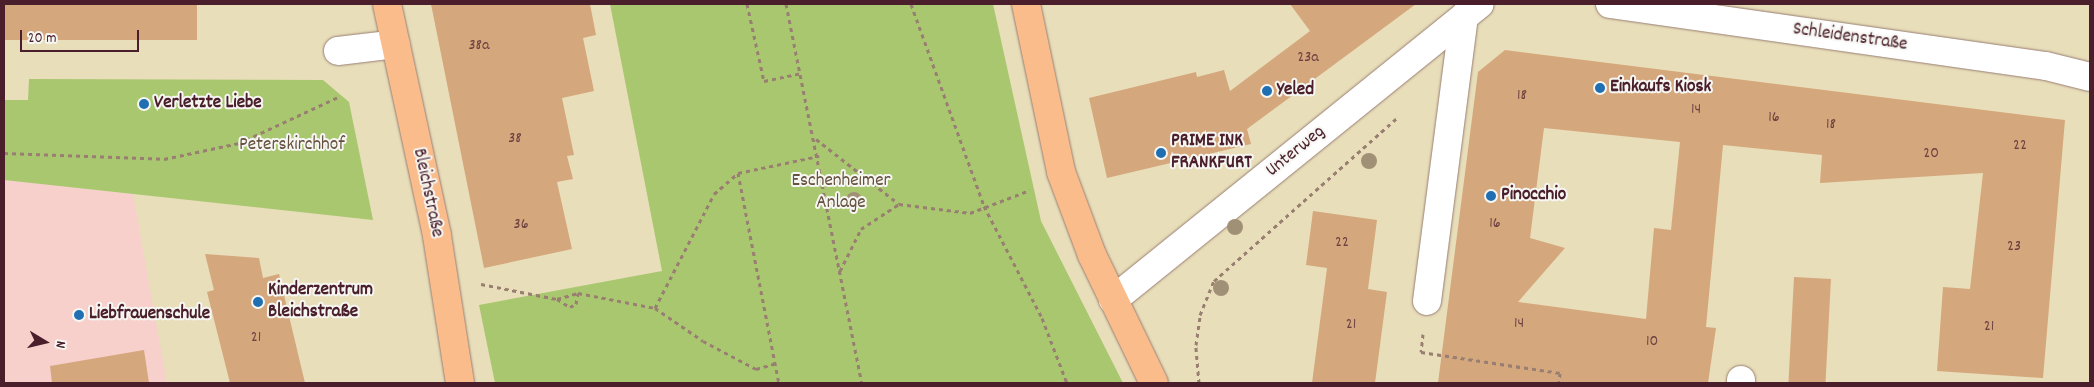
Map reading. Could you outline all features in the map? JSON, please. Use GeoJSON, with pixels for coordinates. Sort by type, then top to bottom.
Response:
{"type":"FeatureCollection","features":[{"type":"Feature","properties":{"kind":"main road","name":"Bleichstraße"},"geometry":{"type":"LineString","coordinates":[[387,4],[437,236],[460,383]]}},
{"type":"Feature","properties":{"kind":"main road"},"geometry":{"type":"LineString","coordinates":[[1026,4],[1051,134],[1074,209],[1113,300],[1154,383]]}},
{"type":"Feature","properties":{"kind":"street","name":"Schleidenstraße"},"geometry":{"type":"LineString","coordinates":[[1610,4],[2046,66],[2090,77]]}},
{"type":"Feature","properties":{"kind":"street"},"geometry":{"type":"LineString","coordinates":[[1427,301],[1472,10]]}},
{"type":"Feature","properties":{"kind":"street","name":"Unterweg"},"geometry":{"type":"LineString","coordinates":[[1113,300],[1472,10]]}},
{"type":"Feature","properties":{"kind":"street"},"geometry":{"type":"LineString","coordinates":[[338,51],[396,44]]}},
{"type":"Feature","properties":{"kind":"path"},"geometry":{"type":"LineString","coordinates":[[747,4],[764,81],[801,73]]}},
{"type":"Feature","properties":{"kind":"path"},"geometry":{"type":"LineString","coordinates":[[786,4],[816,139],[862,383]]}},
{"type":"Feature","properties":{"kind":"path"},"geometry":{"type":"LineString","coordinates":[[911,4],[984,206],[1042,318],[1066,383]]}},
{"type":"Feature","properties":{"kind":"path"},"geometry":{"type":"LineString","coordinates":[[4,153],[164,159],[239,143],[338,97]]}},
{"type":"Feature","properties":{"kind":"path"},"geometry":{"type":"LineString","coordinates":[[1199,383],[1196,345],[1200,315],[1214,281],[1399,117]]}},
{"type":"Feature","properties":{"kind":"path"},"geometry":{"type":"LineString","coordinates":[[816,139],[899,204],[970,213],[984,206],[1038,187],[1074,209]]}},
{"type":"Feature","properties":{"kind":"path"},"geometry":{"type":"LineString","coordinates":[[655,308],[714,194],[738,173],[819,156]]}},
{"type":"Feature","properties":{"kind":"path"},"geometry":{"type":"LineString","coordinates":[[738,173],[779,383]]}},
{"type":"Feature","properties":{"kind":"path"},"geometry":{"type":"LineString","coordinates":[[840,272],[861,230],[899,204]]}},
{"type":"Feature","properties":{"kind":"path"},"geometry":{"type":"LineString","coordinates":[[481,284],[557,299],[570,307],[576,304],[578,293]]}},
{"type":"Feature","properties":{"kind":"path"},"geometry":{"type":"LineString","coordinates":[[557,299],[578,293],[655,308],[703,341],[756,369],[774,364]]}},
{"type":"Feature","properties":{"kind":"path"},"geometry":{"type":"LineString","coordinates":[[1427,301],[1421,352],[1560,373],[1559,383]]}},
{"type":"Feature","properties":{"kind":"shaded area","name":"Liebfrauenschule"},"geometry":{"type":"Polygon","coordinates":[[[4,180],[133,194],[167,383],[4,383],[4,180]]]}},
{"type":"Feature","properties":{"kind":"green space","name":"Eschenheimer Anlage"},"geometry":{"type":"Polygon","coordinates":[[[610,4],[993,4],[1041,221],[1123,383],[495,383],[479,305],[662,271],[610,4]]]}},
{"type":"Feature","properties":{"kind":"green space","name":"Peterskirchhof"},"geometry":{"type":"Polygon","coordinates":[[[29,79],[323,80],[349,102],[373,220],[4,180],[4,100],[28,100],[29,79]]]}},
{"type":"Feature","properties":{"kind":"building"},"geometry":{"type":"Polygon","coordinates":[[[4,4],[197,4],[197,40],[4,40],[4,4]]]}},
{"type":"Feature","properties":{"kind":"building"},"geometry":{"type":"Polygon","coordinates":[[[431,4],[590,4],[596,35],[583,38],[594,91],[562,98],[574,155],[567,156],[573,179],[557,182],[572,249],[484,268],[431,4]]]}},
{"type":"Feature","properties":{"kind":"building"},"geometry":{"type":"Polygon","coordinates":[[[1290,4],[1416,4],[1247,129],[1251,144],[1107,178],[1089,98],[1196,72],[1197,77],[1224,70],[1230,91],[1310,31],[1290,4]]]}},
{"type":"Feature","properties":{"kind":"building"},"geometry":{"type":"Polygon","coordinates":[[[1505,50],[2065,120],[2043,378],[1937,371],[1943,287],[1970,289],[1983,173],[1820,183],[1822,155],[1723,145],[1706,327],[1716,328],[1708,383],[1438,383],[1478,72],[1505,50]],[[1544,128],[1530,238],[1565,248],[1518,302],[1646,319],[1654,228],[1671,230],[1680,142],[1544,128]]]}},
{"type":"Feature","properties":{"kind":"building"},"geometry":{"type":"Polygon","coordinates":[[[1313,211],[1377,220],[1368,289],[1387,292],[1375,383],[1312,383],[1327,268],[1306,265],[1313,211]]]}},
{"type":"Feature","properties":{"kind":"building"},"geometry":{"type":"Polygon","coordinates":[[[205,254],[259,258],[263,278],[279,274],[305,383],[230,383],[207,292],[214,290],[205,254]]]}},
{"type":"Feature","properties":{"kind":"building"},"geometry":{"type":"Polygon","coordinates":[[[1794,277],[1831,279],[1825,383],[1788,383],[1794,277]]]}},
{"type":"Feature","properties":{"kind":"building"},"geometry":{"type":"Polygon","coordinates":[[[144,350],[149,383],[52,383],[50,366],[144,350]]]}},
{"type":"Feature","properties":{"kind":"place","name":"Einkaufs Kiosk"},"geometry":{"type":"Point","coordinates":[1600,88]}},
{"type":"Feature","properties":{"kind":"place","name":"Yeled"},"geometry":{"type":"Point","coordinates":[1267,91]}},
{"type":"Feature","properties":{"kind":"place","name":"Verletzte Liebe"},"geometry":{"type":"Point","coordinates":[144,104]}},
{"type":"Feature","properties":{"kind":"place","name":"PRIME INK FRANKFURT"},"geometry":{"type":"Point","coordinates":[1161,153]}},
{"type":"Feature","properties":{"kind":"place","name":"Pinocchio"},"geometry":{"type":"Point","coordinates":[1491,196]}},
{"type":"Feature","properties":{"kind":"place","name":"Kinderzentrum Bleichstraße"},"geometry":{"type":"Point","coordinates":[258,302]}},
{"type":"Feature","properties":{"kind":"place","name":"Liebfrauenschule"},"geometry":{"type":"Point","coordinates":[79,315]}}]}
